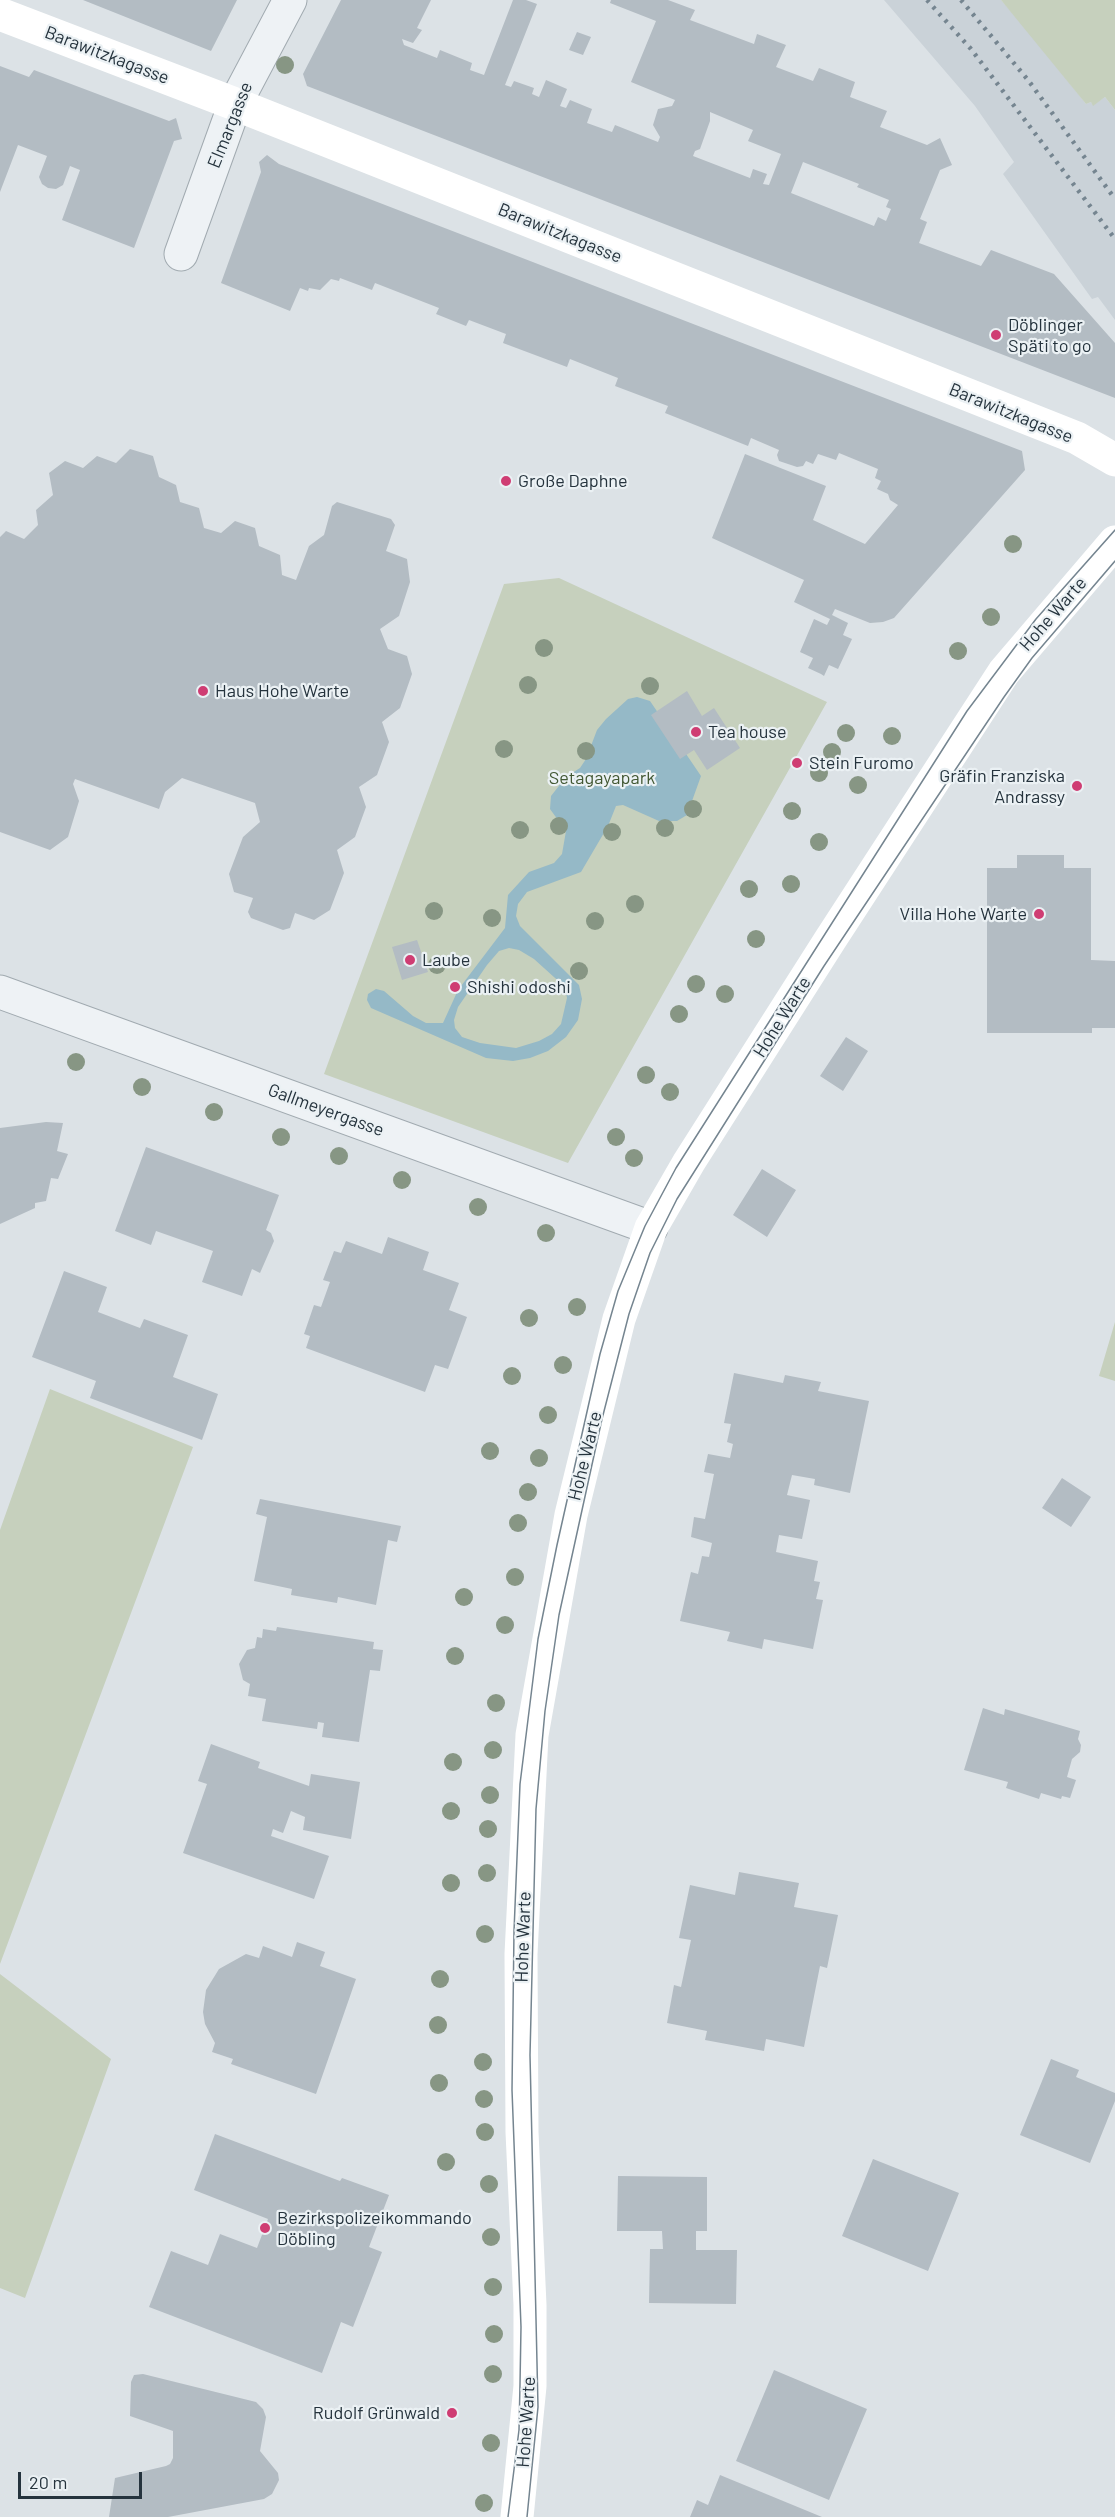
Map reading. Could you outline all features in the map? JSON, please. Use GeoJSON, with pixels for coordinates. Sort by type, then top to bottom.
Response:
{"type":"FeatureCollection","features":[{"type":"Feature","properties":{"kind":"street","name":"Elmargasse"},"geometry":{"type":"LineString","coordinates":[[181,254],[236,104],[290,0]]}},
{"type":"Feature","properties":{"kind":"street","name":"Barawitzkagasse"},"geometry":{"type":"LineString","coordinates":[[0,14],[236,104],[1077,438],[1115,460]]}},
{"type":"Feature","properties":{"kind":"street","name":"Hohe Warte"},"geometry":{"type":"LineString","coordinates":[[517,2517],[530,2386],[530,2305],[522,2132],[521,1954],[532,1735],[571,1515],[619,1319],[651,1228],[689,1162],[1004,672],[1115,542]]}},
{"type":"Feature","properties":{"kind":"street","name":"Gallmeyergasse"},"geometry":{"type":"LineString","coordinates":[[0,992],[651,1228]]}},
{"type":"Feature","properties":{"kind":"shaded area"},"geometry":{"type":"Polygon","coordinates":[[[884,0],[1001,0],[1037,40],[1086,104],[1091,102],[1093,105],[1105,97],[1115,110],[1115,320],[1098,297],[1092,299],[1003,174],[1014,162],[975,106],[884,0]]]}},
{"type":"Feature","properties":{"kind":"green space"},"geometry":{"type":"Polygon","coordinates":[[[1001,0],[1115,0],[1115,110],[1105,97],[1093,106],[1091,102],[1086,104],[1001,0]]]}},
{"type":"Feature","properties":{"kind":"green space","name":"Setagayapark"},"geometry":{"type":"Polygon","coordinates":[[[559,578],[827,702],[568,1163],[324,1074],[504,584],[559,578]]]}},
{"type":"Feature","properties":{"kind":"green space"},"geometry":{"type":"Polygon","coordinates":[[[1115,1322],[1115,1381],[1099,1376],[1115,1322]]]}},
{"type":"Feature","properties":{"kind":"green space"},"geometry":{"type":"Polygon","coordinates":[[[50,1389],[193,1447],[0,1964],[0,1530],[50,1389]]]}},
{"type":"Feature","properties":{"kind":"green space"},"geometry":{"type":"Polygon","coordinates":[[[0,1974],[111,2059],[25,2298],[0,2288],[0,1974]]]}},
{"type":"Feature","properties":{"kind":"water"},"geometry":{"type":"Polygon","coordinates":[[[637,697],[650,701],[701,776],[687,815],[677,821],[659,821],[623,805],[616,806],[608,826],[581,872],[527,892],[518,904],[516,916],[520,926],[579,985],[582,999],[578,1020],[566,1037],[548,1051],[530,1058],[513,1061],[486,1058],[371,1008],[367,1000],[368,994],[376,989],[384,991],[413,1016],[426,1023],[443,1023],[458,990],[505,928],[508,895],[529,872],[554,863],[562,854],[566,831],[550,809],[551,796],[566,777],[580,768],[586,759],[597,730],[628,699],[637,697]],[[509,948],[499,951],[458,1007],[454,1020],[455,1028],[462,1037],[480,1043],[516,1048],[539,1041],[552,1034],[561,1024],[567,998],[565,987],[534,959],[519,950],[509,948]]]}},
{"type":"Feature","properties":{"kind":"building"},"geometry":{"type":"Polygon","coordinates":[[[83,0],[237,0],[211,51],[83,0]]]}},
{"type":"Feature","properties":{"kind":"building"},"geometry":{"type":"Polygon","coordinates":[[[341,0],[431,0],[417,28],[422,30],[413,43],[402,39],[404,45],[437,58],[440,50],[472,63],[470,70],[484,75],[513,0],[526,0],[537,4],[505,85],[511,87],[514,81],[534,88],[532,94],[539,97],[546,80],[567,89],[560,106],[566,108],[570,100],[592,109],[587,123],[612,132],[615,125],[658,142],[660,137],[653,125],[658,109],[672,106],[675,100],[631,82],[656,21],[610,3],[611,0],[668,0],[695,10],[690,20],[754,44],[757,34],[786,45],[776,67],[813,81],[819,68],[855,82],[850,97],[887,111],[880,127],[927,145],[940,138],[952,165],[940,170],[920,219],[927,222],[919,243],[981,266],[991,250],[1054,274],[1115,343],[1115,398],[307,86],[303,74],[341,0]],[[710,112],[710,121],[700,149],[695,151],[693,156],[750,178],[753,169],[767,174],[763,184],[769,185],[781,154],[748,141],[753,130],[710,112]],[[803,162],[791,193],[874,226],[878,217],[886,221],[891,209],[886,207],[889,200],[857,187],[859,184],[803,162]]]}},
{"type":"Feature","properties":{"kind":"building"},"geometry":{"type":"Polygon","coordinates":[[[577,32],[591,37],[583,55],[569,50],[577,32]]]}},
{"type":"Feature","properties":{"kind":"building"},"geometry":{"type":"Polygon","coordinates":[[[0,66],[29,77],[34,70],[169,121],[176,118],[182,139],[174,141],[134,248],[62,220],[80,170],[70,166],[63,185],[56,189],[48,188],[42,184],[39,177],[47,156],[18,145],[0,192],[0,66]]]}},
{"type":"Feature","properties":{"kind":"building"},"geometry":{"type":"Polygon","coordinates":[[[267,155],[279,164],[1022,451],[1025,470],[894,618],[870,623],[835,609],[832,615],[848,623],[843,635],[852,639],[838,669],[829,665],[824,676],[808,668],[813,658],[800,652],[814,619],[827,625],[830,619],[794,602],[804,580],[712,538],[745,454],[826,486],[813,520],[865,544],[898,505],[890,500],[888,494],[877,489],[881,481],[875,478],[878,469],[839,453],[836,460],[818,454],[813,464],[806,461],[803,466],[797,467],[779,461],[777,455],[779,450],[751,438],[748,446],[665,413],[668,406],[615,386],[618,378],[570,359],[567,367],[503,343],[506,334],[469,320],[466,326],[436,314],[439,308],[375,283],[372,290],[340,278],[339,281],[331,279],[320,290],[309,288],[308,291],[300,288],[290,311],[221,283],[261,172],[259,162],[267,155]]]}},
{"type":"Feature","properties":{"kind":"building","name":"Haus Hohe Warte"},"geometry":{"type":"Polygon","coordinates":[[[130,449],[153,456],[159,477],[176,485],[180,502],[199,508],[204,528],[221,533],[235,521],[255,528],[259,546],[280,555],[282,575],[296,580],[309,546],[324,535],[332,506],[337,502],[391,519],[395,525],[386,551],[407,559],[410,582],[399,616],[380,629],[388,649],[407,656],[412,674],[400,708],[382,722],[389,742],[377,775],[359,787],[366,807],[355,837],[337,850],[344,873],[330,910],[314,920],[295,913],[290,928],[283,930],[251,918],[248,912],[253,898],[234,892],[229,874],[243,837],[260,822],[255,803],[182,778],[165,792],[159,809],[75,779],[73,784],[79,801],[68,837],[50,850],[0,832],[0,537],[6,531],[24,539],[38,525],[36,510],[53,495],[49,473],[65,461],[83,468],[97,456],[116,463],[130,449]]]}},
{"type":"Feature","properties":{"kind":"building","name":"Tea house"},"geometry":{"type":"Polygon","coordinates":[[[687,691],[702,716],[714,708],[740,748],[707,770],[694,750],[680,759],[651,715],[687,691]]]}},
{"type":"Feature","properties":{"kind":"building","name":"Villa Hohe Warte"},"geometry":{"type":"Polygon","coordinates":[[[1017,855],[1064,855],[1064,868],[1091,868],[1091,960],[1115,961],[1115,1028],[1092,1028],[1092,1033],[987,1033],[987,868],[1017,868],[1017,855]]]}},
{"type":"Feature","properties":{"kind":"building","name":"Laube"},"geometry":{"type":"Polygon","coordinates":[[[417,940],[428,972],[402,980],[392,947],[417,940]]]}},
{"type":"Feature","properties":{"kind":"building"},"geometry":{"type":"Polygon","coordinates":[[[846,1037],[868,1051],[843,1091],[820,1076],[846,1037]]]}},
{"type":"Feature","properties":{"kind":"building"},"geometry":{"type":"Polygon","coordinates":[[[46,1122],[63,1123],[57,1151],[68,1154],[58,1179],[51,1178],[46,1201],[35,1203],[35,1208],[0,1224],[0,1128],[46,1122]]]}},
{"type":"Feature","properties":{"kind":"building"},"geometry":{"type":"Polygon","coordinates":[[[146,1147],[279,1195],[266,1230],[271,1233],[274,1241],[260,1273],[252,1269],[242,1296],[202,1282],[213,1251],[156,1231],[151,1245],[115,1231],[146,1147]]]}},
{"type":"Feature","properties":{"kind":"building"},"geometry":{"type":"Polygon","coordinates":[[[762,1169],[796,1190],[767,1237],[733,1215],[762,1169]]]}},
{"type":"Feature","properties":{"kind":"building"},"geometry":{"type":"Polygon","coordinates":[[[388,1237],[429,1252],[423,1270],[459,1283],[449,1310],[467,1317],[448,1369],[435,1365],[425,1392],[306,1348],[310,1336],[304,1334],[314,1305],[321,1307],[330,1282],[323,1280],[334,1251],[341,1253],[346,1241],[382,1254],[388,1237]]]}},
{"type":"Feature","properties":{"kind":"building"},"geometry":{"type":"Polygon","coordinates":[[[64,1271],[107,1287],[98,1312],[140,1328],[144,1319],[188,1335],[173,1377],[218,1394],[202,1440],[90,1398],[96,1381],[32,1357],[64,1271]]]}},
{"type":"Feature","properties":{"kind":"building"},"geometry":{"type":"Polygon","coordinates":[[[734,1373],[783,1383],[785,1375],[821,1382],[818,1391],[869,1401],[850,1493],[814,1485],[815,1479],[792,1475],[787,1495],[810,1500],[802,1539],[779,1535],[776,1552],[818,1561],[814,1581],[820,1582],[816,1599],[823,1600],[813,1649],[764,1639],[762,1649],[727,1641],[730,1632],[680,1621],[691,1572],[698,1574],[702,1556],[709,1557],[712,1543],[691,1537],[694,1517],[705,1519],[714,1474],[704,1472],[708,1454],[730,1458],[733,1444],[727,1442],[731,1424],[724,1423],[734,1373]]]}},
{"type":"Feature","properties":{"kind":"building"},"geometry":{"type":"Polygon","coordinates":[[[1062,1478],[1091,1497],[1071,1527],[1042,1508],[1062,1478]]]}},
{"type":"Feature","properties":{"kind":"building"},"geometry":{"type":"Polygon","coordinates":[[[260,1499],[401,1526],[397,1542],[388,1540],[376,1605],[338,1597],[337,1603],[291,1595],[292,1589],[254,1581],[267,1517],[256,1514],[260,1499]]]}},
{"type":"Feature","properties":{"kind":"building"},"geometry":{"type":"Polygon","coordinates":[[[277,1627],[374,1642],[373,1649],[383,1650],[380,1671],[370,1670],[359,1742],[322,1737],[324,1723],[318,1722],[317,1729],[262,1721],[266,1699],[248,1696],[250,1684],[243,1680],[239,1664],[247,1650],[255,1648],[257,1637],[262,1638],[263,1629],[276,1631],[277,1627]]]}},
{"type":"Feature","properties":{"kind":"building"},"geometry":{"type":"Polygon","coordinates":[[[983,1708],[1004,1715],[1005,1709],[1080,1731],[1078,1739],[1081,1745],[1080,1752],[1072,1759],[1067,1777],[1076,1780],[1070,1798],[1062,1796],[1061,1799],[1041,1793],[1039,1799],[1006,1788],[1008,1782],[964,1770],[983,1708]]]}},
{"type":"Feature","properties":{"kind":"building"},"geometry":{"type":"Polygon","coordinates":[[[211,1744],[260,1762],[258,1768],[309,1786],[311,1774],[360,1782],[351,1839],[303,1830],[305,1817],[291,1811],[283,1833],[273,1829],[271,1836],[329,1856],[314,1899],[183,1853],[207,1784],[198,1781],[211,1744]]]}},
{"type":"Feature","properties":{"kind":"building"},"geometry":{"type":"Polygon","coordinates":[[[739,1872],[799,1883],[794,1907],[838,1915],[827,1968],[820,1966],[804,2047],[766,2039],[764,2051],[705,2040],[707,2031],[667,2023],[674,1985],[681,1987],[691,1940],[679,1938],[690,1885],[735,1895],[739,1872]]]}},
{"type":"Feature","properties":{"kind":"building"},"geometry":{"type":"Polygon","coordinates":[[[297,1942],[325,1952],[320,1966],[356,1979],[316,2094],[231,2064],[233,2059],[212,2052],[215,2043],[205,2024],[203,2012],[206,1990],[219,1969],[246,1954],[259,1958],[263,1946],[292,1957],[297,1942]]]}},
{"type":"Feature","properties":{"kind":"building"},"geometry":{"type":"Polygon","coordinates":[[[1051,2059],[1079,2070],[1076,2077],[1115,2093],[1115,2101],[1090,2163],[1020,2135],[1051,2059]]]}},
{"type":"Feature","properties":{"kind":"building"},"geometry":{"type":"Polygon","coordinates":[[[215,2134],[340,2181],[342,2178],[389,2195],[369,2247],[382,2252],[353,2327],[341,2322],[322,2373],[149,2307],[171,2251],[208,2265],[220,2234],[257,2248],[268,2219],[194,2190],[215,2134]]]}},
{"type":"Feature","properties":{"kind":"building"},"geometry":{"type":"Polygon","coordinates":[[[873,2159],[959,2193],[928,2271],[842,2236],[873,2159]]]}},
{"type":"Feature","properties":{"kind":"building"},"geometry":{"type":"Polygon","coordinates":[[[618,2176],[707,2177],[707,2231],[696,2231],[696,2250],[737,2250],[736,2304],[649,2303],[650,2249],[663,2249],[662,2231],[617,2231],[618,2176]]]}},
{"type":"Feature","properties":{"kind":"building"},"geometry":{"type":"Polygon","coordinates":[[[774,2370],[867,2409],[829,2500],[736,2461],[774,2370]]]}},
{"type":"Feature","properties":{"kind":"building"},"geometry":{"type":"Polygon","coordinates":[[[143,2374],[256,2402],[263,2409],[266,2417],[260,2451],[278,2473],[279,2480],[272,2494],[264,2499],[168,2517],[109,2517],[115,2478],[166,2466],[173,2458],[173,2431],[130,2416],[131,2382],[134,2375],[143,2374]]]}},
{"type":"Feature","properties":{"kind":"building"},"geometry":{"type":"Polygon","coordinates":[[[720,2475],[822,2517],[690,2517],[697,2500],[708,2505],[720,2475]]]}},
{"type":"Feature","properties":{"kind":"tram line"},"geometry":{"type":"LineString","coordinates":[[508,2517],[519,2430],[521,2327],[512,2090],[514,1931],[520,1784],[538,1639],[600,1354],[618,1291],[645,1226],[676,1168],[967,711],[1036,619],[1115,530]]}},
{"type":"Feature","properties":{"kind":"tram line"},"geometry":{"type":"LineString","coordinates":[[527,2517],[538,2407],[530,2055],[536,1809],[545,1711],[559,1615],[602,1419],[629,1314],[650,1253],[677,1199],[824,966],[1032,658],[1115,561]]}},
{"type":"Feature","properties":{"kind":"railway"},"geometry":{"type":"LineString","coordinates":[[927,0],[971,49],[1115,239]]}},
{"type":"Feature","properties":{"kind":"railway"},"geometry":{"type":"LineString","coordinates":[[961,0],[1028,80],[1115,199]]}},
{"type":"Feature","properties":{"kind":"place","name":"Döblinger Späti to go"},"geometry":{"type":"Point","coordinates":[996,335]}},
{"type":"Feature","properties":{"kind":"place","name":"Große Daphne"},"geometry":{"type":"Point","coordinates":[506,481]}},
{"type":"Feature","properties":{"kind":"place","name":"Haus Hohe Warte"},"geometry":{"type":"Point","coordinates":[203,691]}},
{"type":"Feature","properties":{"kind":"place","name":"Tea house"},"geometry":{"type":"Point","coordinates":[696,732]}},
{"type":"Feature","properties":{"kind":"place","name":"Stein Furomo"},"geometry":{"type":"Point","coordinates":[797,763]}},
{"type":"Feature","properties":{"kind":"place","name":"Gräfin Franziska Andrassy"},"geometry":{"type":"Point","coordinates":[1077,786]}},
{"type":"Feature","properties":{"kind":"place","name":"Villa Hohe Warte"},"geometry":{"type":"Point","coordinates":[1039,914]}},
{"type":"Feature","properties":{"kind":"place","name":"Laube"},"geometry":{"type":"Point","coordinates":[410,960]}},
{"type":"Feature","properties":{"kind":"place","name":"Shishi odoshi"},"geometry":{"type":"Point","coordinates":[455,987]}},
{"type":"Feature","properties":{"kind":"place","name":"Bezirkspolizeikommando Döbling"},"geometry":{"type":"Point","coordinates":[265,2228]}},
{"type":"Feature","properties":{"kind":"place","name":"Rudolf Grünwald"},"geometry":{"type":"Point","coordinates":[452,2413]}}]}
